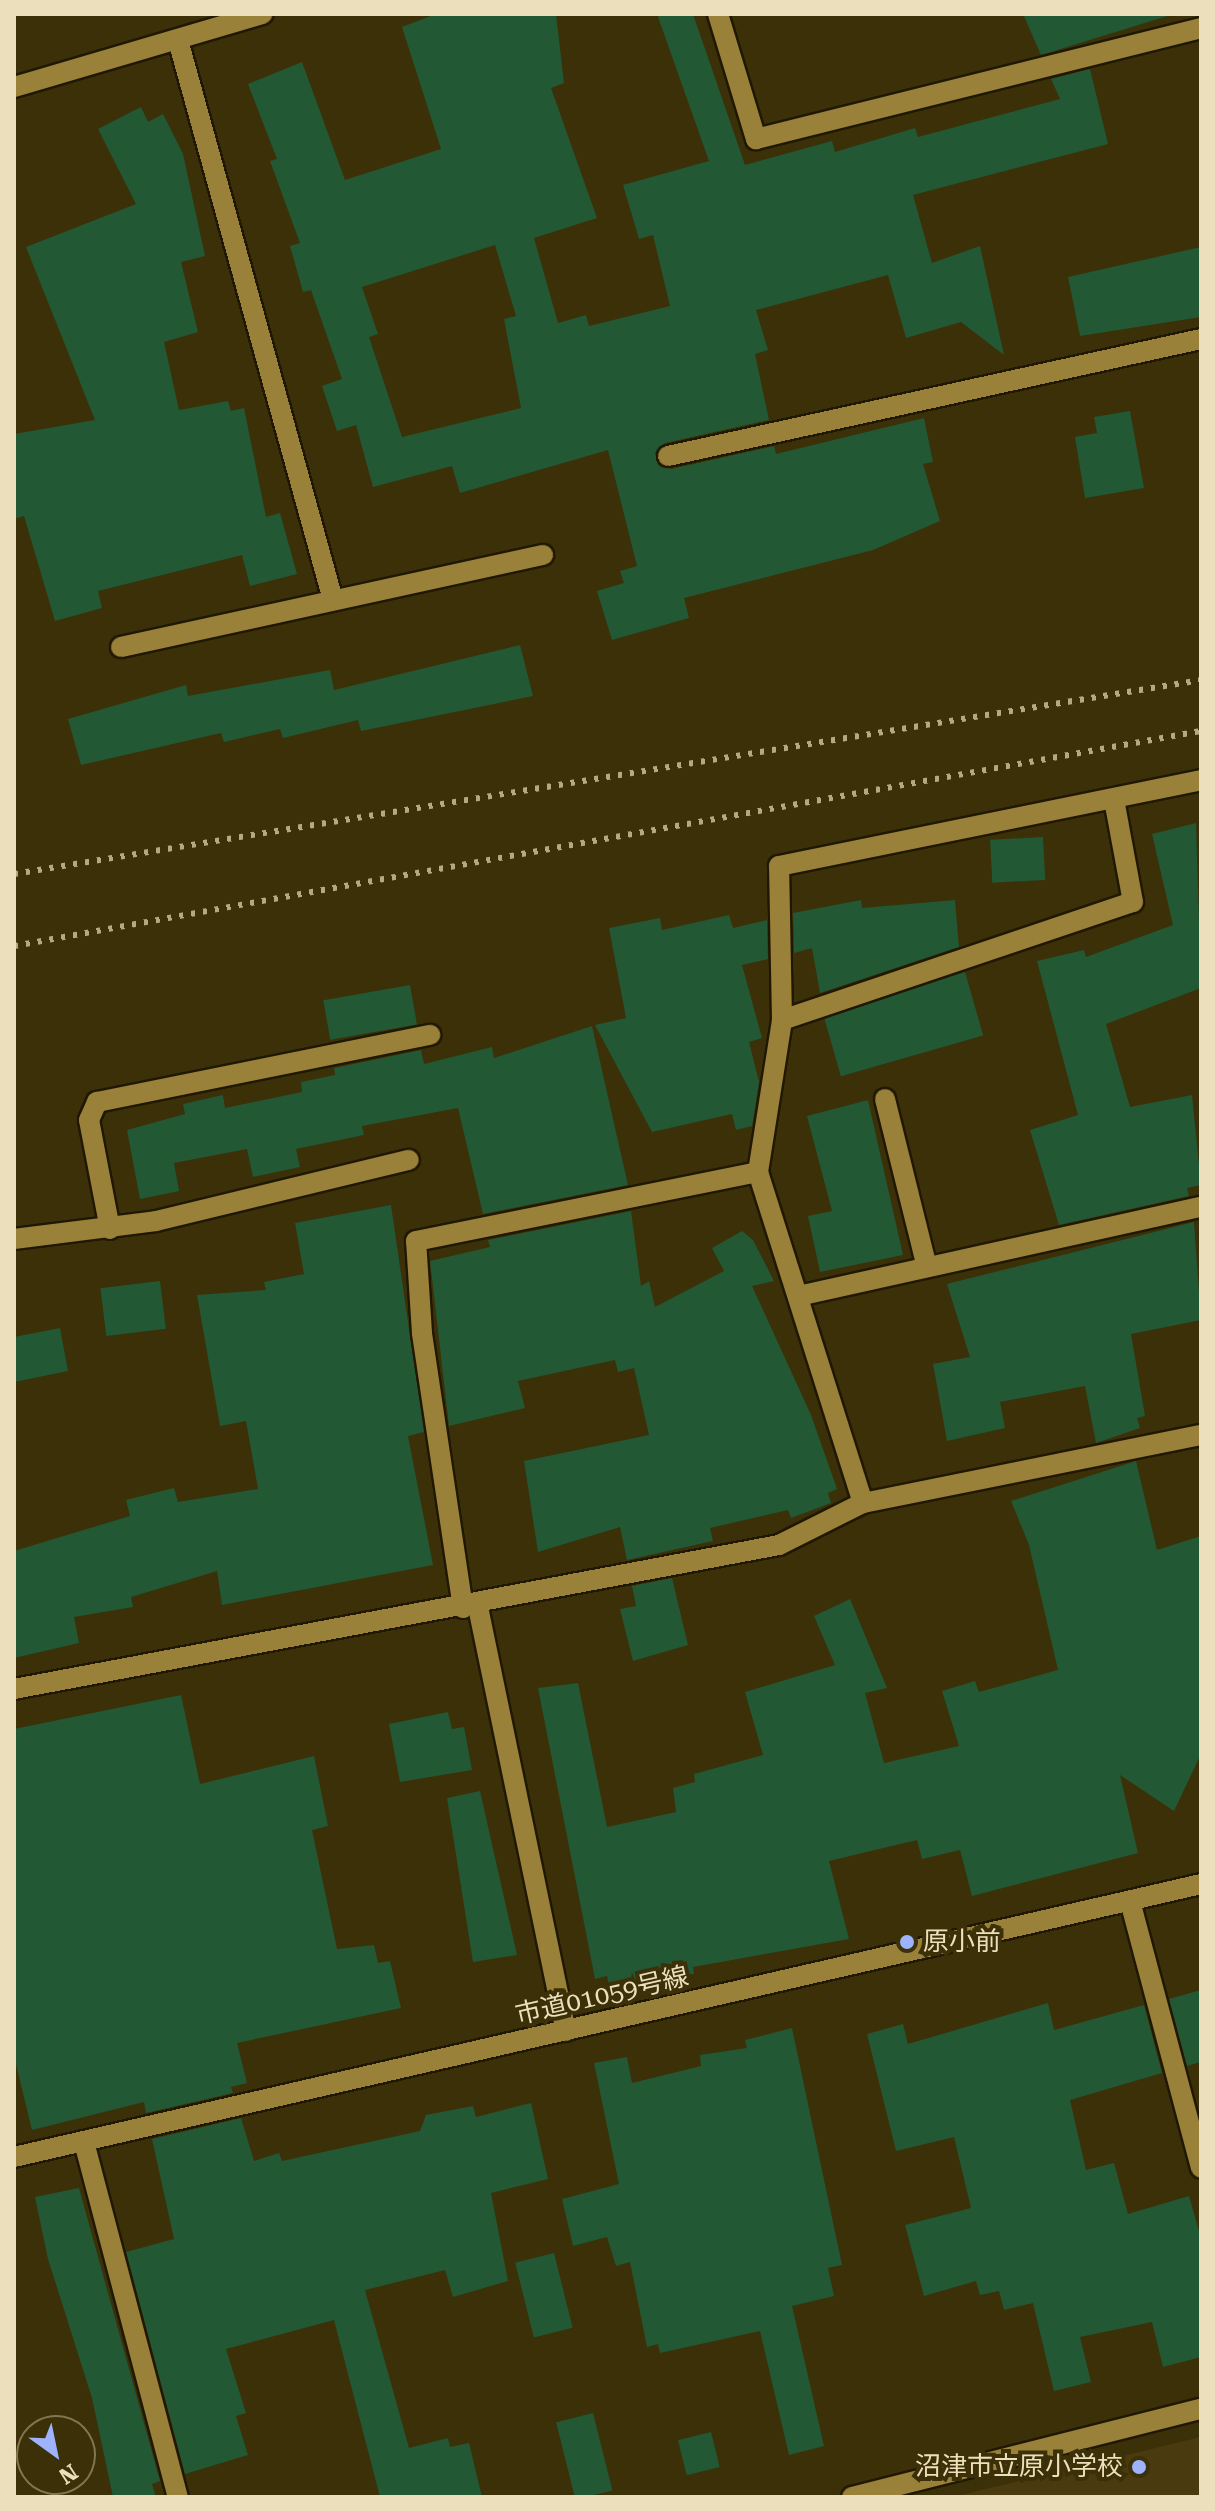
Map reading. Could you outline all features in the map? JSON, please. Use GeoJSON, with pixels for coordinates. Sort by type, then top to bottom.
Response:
{"type":"FeatureCollection","features":[{"type":"Feature","properties":{"kind":"street"},"geometry":{"type":"LineString","coordinates":[[14,87],[262,14]]}},
{"type":"Feature","properties":{"kind":"street"},"geometry":{"type":"LineString","coordinates":[[718,14],[756,139],[1201,28]]}},
{"type":"Feature","properties":{"kind":"street"},"geometry":{"type":"LineString","coordinates":[[178,40],[333,600]]}},
{"type":"Feature","properties":{"kind":"street"},"geometry":{"type":"LineString","coordinates":[[668,456],[1201,339]]}},
{"type":"Feature","properties":{"kind":"street"},"geometry":{"type":"LineString","coordinates":[[121,647],[543,555]]}},
{"type":"Feature","properties":{"kind":"street"},"geometry":{"type":"LineString","coordinates":[[863,1503],[758,1172],[782,1020],[779,866],[1201,780]]}},
{"type":"Feature","properties":{"kind":"street"},"geometry":{"type":"LineString","coordinates":[[782,1020],[1133,902],[1114,799]]}},
{"type":"Feature","properties":{"kind":"street"},"geometry":{"type":"LineString","coordinates":[[110,1229],[89,1120],[97,1102],[430,1035]]}},
{"type":"Feature","properties":{"kind":"street"},"geometry":{"type":"LineString","coordinates":[[885,1099],[926,1264]]}},
{"type":"Feature","properties":{"kind":"street"},"geometry":{"type":"LineString","coordinates":[[14,1239],[110,1229],[409,1160]]}},
{"type":"Feature","properties":{"kind":"street"},"geometry":{"type":"LineString","coordinates":[[566,2031],[470,1607],[422,1333],[416,1241],[758,1172]]}},
{"type":"Feature","properties":{"kind":"street"},"geometry":{"type":"LineString","coordinates":[[798,1296],[926,1264],[1201,1207]]}},
{"type":"Feature","properties":{"kind":"street"},"geometry":{"type":"LineString","coordinates":[[14,1689],[470,1607],[779,1545],[863,1503],[1201,1435]]}},
{"type":"Feature","properties":{"kind":"street","name":"市道01059号線"},"geometry":{"type":"LineString","coordinates":[[14,2157],[1201,1884]]}},
{"type":"Feature","properties":{"kind":"street"},"geometry":{"type":"LineString","coordinates":[[1130,1901],[1201,2168]]}},
{"type":"Feature","properties":{"kind":"street"},"geometry":{"type":"LineString","coordinates":[[84,2142],[178,2497]]}},
{"type":"Feature","properties":{"kind":"street"},"geometry":{"type":"LineString","coordinates":[[852,2497],[1201,2409]]}},
{"type":"Feature","properties":{"kind":"shaded area","name":"沼津市立原小学校"},"geometry":{"type":"Polygon","coordinates":[[[1201,2437],[1201,2497],[953,2497],[1201,2437]]]}},
{"type":"Feature","properties":{"kind":"building"},"geometry":{"type":"Polygon","coordinates":[[[436,14],[556,14],[564,83],[551,88],[597,218],[534,238],[558,323],[586,315],[589,326],[670,306],[653,235],[639,239],[623,185],[709,161],[657,14],[693,14],[745,165],[832,141],[835,152],[915,128],[918,137],[1060,99],[1051,79],[1090,69],[1108,144],[913,195],[932,263],[980,246],[1004,355],[961,322],[906,338],[888,275],[756,310],[768,350],[755,354],[769,420],[665,443],[655,453],[659,465],[671,469],[774,446],[776,454],[924,418],[933,462],[923,464],[940,521],[873,550],[684,598],[689,618],[612,640],[597,591],[624,583],[620,571],[637,566],[608,450],[460,493],[452,466],[373,487],[356,425],[337,431],[322,386],[342,379],[311,290],[303,292],[290,246],[300,243],[270,161],[277,159],[248,84],[302,62],[345,180],[441,149],[402,27],[436,14]],[[495,245],[362,287],[378,334],[369,337],[402,437],[521,408],[504,319],[516,316],[495,245]]]}},
{"type":"Feature","properties":{"kind":"building"},"geometry":{"type":"Polygon","coordinates":[[[1023,14],[1174,14],[1041,55],[1023,14]]]}},
{"type":"Feature","properties":{"kind":"building"},"geometry":{"type":"Polygon","coordinates":[[[141,107],[148,122],[163,114],[183,154],[205,256],[181,262],[198,332],[164,342],[179,410],[228,401],[231,411],[244,408],[266,517],[280,513],[297,574],[250,586],[242,555],[98,591],[102,608],[55,621],[24,516],[14,519],[14,434],[95,420],[26,247],[136,204],[98,129],[141,107]]]}},
{"type":"Feature","properties":{"kind":"building"},"geometry":{"type":"Polygon","coordinates":[[[1201,247],[1201,317],[1080,336],[1068,277],[1201,247]]]}},
{"type":"Feature","properties":{"kind":"building"},"geometry":{"type":"Polygon","coordinates":[[[1130,411],[1144,488],[1085,498],[1075,437],[1097,433],[1094,417],[1130,411]]]}},
{"type":"Feature","properties":{"kind":"building"},"geometry":{"type":"Polygon","coordinates":[[[520,645],[533,696],[361,731],[358,720],[283,738],[280,729],[224,742],[221,733],[81,765],[68,719],[186,685],[188,696],[330,670],[334,690],[520,645]]]}},
{"type":"Feature","properties":{"kind":"building"},"geometry":{"type":"Polygon","coordinates":[[[1196,823],[1201,988],[1106,1024],[1130,1107],[1192,1095],[1201,1185],[1187,1188],[1189,1196],[1059,1225],[1030,1130],[1078,1115],[1037,961],[1084,950],[1086,957],[1173,925],[1152,834],[1196,823]]]}},
{"type":"Feature","properties":{"kind":"building"},"geometry":{"type":"Polygon","coordinates":[[[1043,837],[1045,880],[992,883],[990,840],[1043,837]]]}},
{"type":"Feature","properties":{"kind":"building"},"geometry":{"type":"Polygon","coordinates":[[[861,900],[862,908],[955,900],[959,947],[820,993],[812,948],[794,953],[793,913],[861,900]]]}},
{"type":"Feature","properties":{"kind":"building"},"geometry":{"type":"Polygon","coordinates":[[[729,915],[733,928],[767,920],[768,959],[742,965],[762,1038],[749,1042],[759,1082],[752,1126],[736,1130],[732,1114],[652,1132],[595,1025],[626,1018],[609,928],[660,918],[662,930],[729,915]]]}},
{"type":"Feature","properties":{"kind":"building"},"geometry":{"type":"Polygon","coordinates":[[[965,972],[983,1035],[841,1076],[823,1013],[965,972]]]}},
{"type":"Feature","properties":{"kind":"building"},"geometry":{"type":"Polygon","coordinates":[[[410,985],[417,1024],[330,1040],[323,1000],[410,985]]]}},
{"type":"Feature","properties":{"kind":"building"},"geometry":{"type":"Polygon","coordinates":[[[592,1026],[628,1185],[483,1214],[458,1108],[362,1126],[364,1135],[296,1149],[300,1167],[253,1177],[247,1149],[174,1163],[179,1191],[140,1199],[127,1130],[185,1114],[183,1104],[223,1095],[225,1108],[302,1092],[301,1082],[335,1075],[334,1068],[421,1050],[424,1064],[492,1047],[494,1058],[592,1026]]]}},
{"type":"Feature","properties":{"kind":"building"},"geometry":{"type":"Polygon","coordinates":[[[868,1100],[903,1255],[820,1272],[808,1216],[832,1211],[807,1116],[868,1100]]]}},
{"type":"Feature","properties":{"kind":"building"},"geometry":{"type":"Polygon","coordinates":[[[391,1205],[424,1432],[408,1436],[433,1565],[222,1605],[217,1571],[131,1597],[133,1607],[74,1617],[79,1643],[14,1658],[14,1551],[130,1516],[126,1500],[174,1488],[178,1502],[258,1489],[246,1421],[220,1426],[197,1295],[266,1290],[264,1282],[304,1274],[295,1223],[391,1205]]]}},
{"type":"Feature","properties":{"kind":"building"},"geometry":{"type":"Polygon","coordinates":[[[631,1211],[641,1286],[649,1281],[655,1307],[724,1271],[712,1248],[742,1231],[753,1240],[774,1281],[752,1286],[811,1415],[837,1489],[828,1493],[831,1503],[791,1518],[788,1510],[710,1528],[713,1541],[627,1560],[620,1527],[538,1552],[524,1461],[649,1435],[634,1368],[618,1372],[615,1360],[518,1381],[525,1408],[449,1426],[430,1261],[490,1247],[488,1240],[631,1211]]]}},
{"type":"Feature","properties":{"kind":"building"},"geometry":{"type":"Polygon","coordinates":[[[1194,1222],[1201,1320],[1131,1334],[1145,1416],[1137,1418],[1140,1428],[1096,1443],[1085,1386],[1000,1402],[1005,1428],[947,1441],[933,1364],[970,1357],[947,1284],[1194,1222]]]}},
{"type":"Feature","properties":{"kind":"building"},"geometry":{"type":"Polygon","coordinates":[[[160,1281],[166,1329],[106,1336],[100,1288],[160,1281]]]}},
{"type":"Feature","properties":{"kind":"building"},"geometry":{"type":"Polygon","coordinates":[[[60,1328],[68,1371],[14,1382],[14,1337],[60,1328]]]}},
{"type":"Feature","properties":{"kind":"building"},"geometry":{"type":"Polygon","coordinates":[[[1136,1461],[1157,1550],[1201,1536],[1201,1754],[1174,1811],[1120,1775],[1138,1853],[972,1896],[960,1850],[922,1859],[917,1840],[829,1861],[849,1939],[693,1967],[694,1974],[611,1994],[607,1976],[595,1979],[538,1688],[578,1683],[607,1827],[676,1812],[673,1788],[695,1782],[694,1774],[763,1755],[745,1692],[835,1665],[814,1616],[850,1599],[887,1688],[865,1693],[884,1763],[959,1746],[942,1691],[975,1681],[979,1692],[1058,1670],[1029,1545],[1011,1501],[1136,1461]]]}},
{"type":"Feature","properties":{"kind":"building"},"geometry":{"type":"Polygon","coordinates":[[[672,1578],[688,1645],[633,1661],[620,1609],[636,1606],[632,1586],[672,1578]]]}},
{"type":"Feature","properties":{"kind":"building"},"geometry":{"type":"Polygon","coordinates":[[[181,1695],[200,1784],[314,1756],[328,1826],[312,1830],[337,1949],[374,1945],[378,1963],[390,1961],[401,2008],[237,2043],[247,2083],[231,2087],[233,2093],[146,2113],[144,2102],[32,2130],[14,2056],[14,1729],[181,1695]]]}},
{"type":"Feature","properties":{"kind":"building"},"geometry":{"type":"Polygon","coordinates":[[[448,1712],[452,1729],[464,1727],[472,1770],[400,1782],[389,1724],[448,1712]]]}},
{"type":"Feature","properties":{"kind":"building"},"geometry":{"type":"Polygon","coordinates":[[[480,1791],[517,1955],[473,1962],[447,1798],[480,1791]]]}},
{"type":"Feature","properties":{"kind":"building"},"geometry":{"type":"Polygon","coordinates":[[[1201,1990],[1201,2062],[1187,2066],[1169,1999],[1201,1990]]]}},
{"type":"Feature","properties":{"kind":"building"},"geometry":{"type":"Polygon","coordinates":[[[1048,2003],[1054,2030],[1144,2005],[1162,2073],[1070,2100],[1086,2170],[1114,2163],[1128,2214],[1189,2196],[1201,2238],[1201,2357],[1163,2367],[1152,2322],[1080,2337],[1091,2382],[1054,2391],[1033,2303],[1004,2310],[999,2291],[980,2295],[976,2281],[924,2296],[905,2225],[971,2208],[954,2137],[896,2151],[867,2034],[903,2024],[908,2044],[1048,2003]]]}},
{"type":"Feature","properties":{"kind":"building"},"geometry":{"type":"Polygon","coordinates":[[[792,2028],[842,2265],[828,2268],[834,2296],[792,2306],[824,2446],[789,2455],[760,2331],[660,2353],[658,2344],[647,2347],[630,2262],[616,2266],[607,2237],[573,2246],[562,2199],[619,2184],[594,2063],[627,2057],[632,2083],[701,2066],[700,2055],[747,2048],[745,2040],[792,2028]]]}},
{"type":"Feature","properties":{"kind":"building"},"geometry":{"type":"Polygon","coordinates":[[[531,2103],[548,2179],[491,2193],[508,2281],[453,2297],[445,2270],[365,2290],[409,2448],[448,2438],[450,2447],[469,2443],[482,2497],[380,2497],[334,2320],[226,2349],[246,2413],[236,2416],[248,2455],[185,2474],[126,2252],[174,2239],[152,2139],[241,2118],[254,2161],[279,2153],[282,2161],[420,2131],[426,2115],[473,2106],[476,2117],[531,2103]]]}},
{"type":"Feature","properties":{"kind":"building"},"geometry":{"type":"Polygon","coordinates":[[[79,2188],[160,2481],[152,2484],[156,2497],[113,2497],[92,2398],[48,2259],[35,2197],[79,2188]]]}},
{"type":"Feature","properties":{"kind":"building"},"geometry":{"type":"Polygon","coordinates":[[[554,2253],[573,2328],[534,2337],[515,2263],[554,2253]]]}},
{"type":"Feature","properties":{"kind":"building"},"geometry":{"type":"Polygon","coordinates":[[[593,2413],[612,2491],[575,2497],[556,2422],[593,2413]]]}},
{"type":"Feature","properties":{"kind":"building"},"geometry":{"type":"Polygon","coordinates":[[[711,2432],[720,2467],[687,2475],[678,2440],[711,2432]]]}},
{"type":"Feature","properties":{"kind":"railway"},"geometry":{"type":"LineString","coordinates":[[14,874],[1201,680]]}},
{"type":"Feature","properties":{"kind":"railway"},"geometry":{"type":"LineString","coordinates":[[14,946],[1201,731]]}},
{"type":"Feature","properties":{"kind":"place","name":"原小前"},"geometry":{"type":"Point","coordinates":[907,1942]}},
{"type":"Feature","properties":{"kind":"place","name":"沼津市立原小学校"},"geometry":{"type":"Point","coordinates":[1139,2467]}}]}
